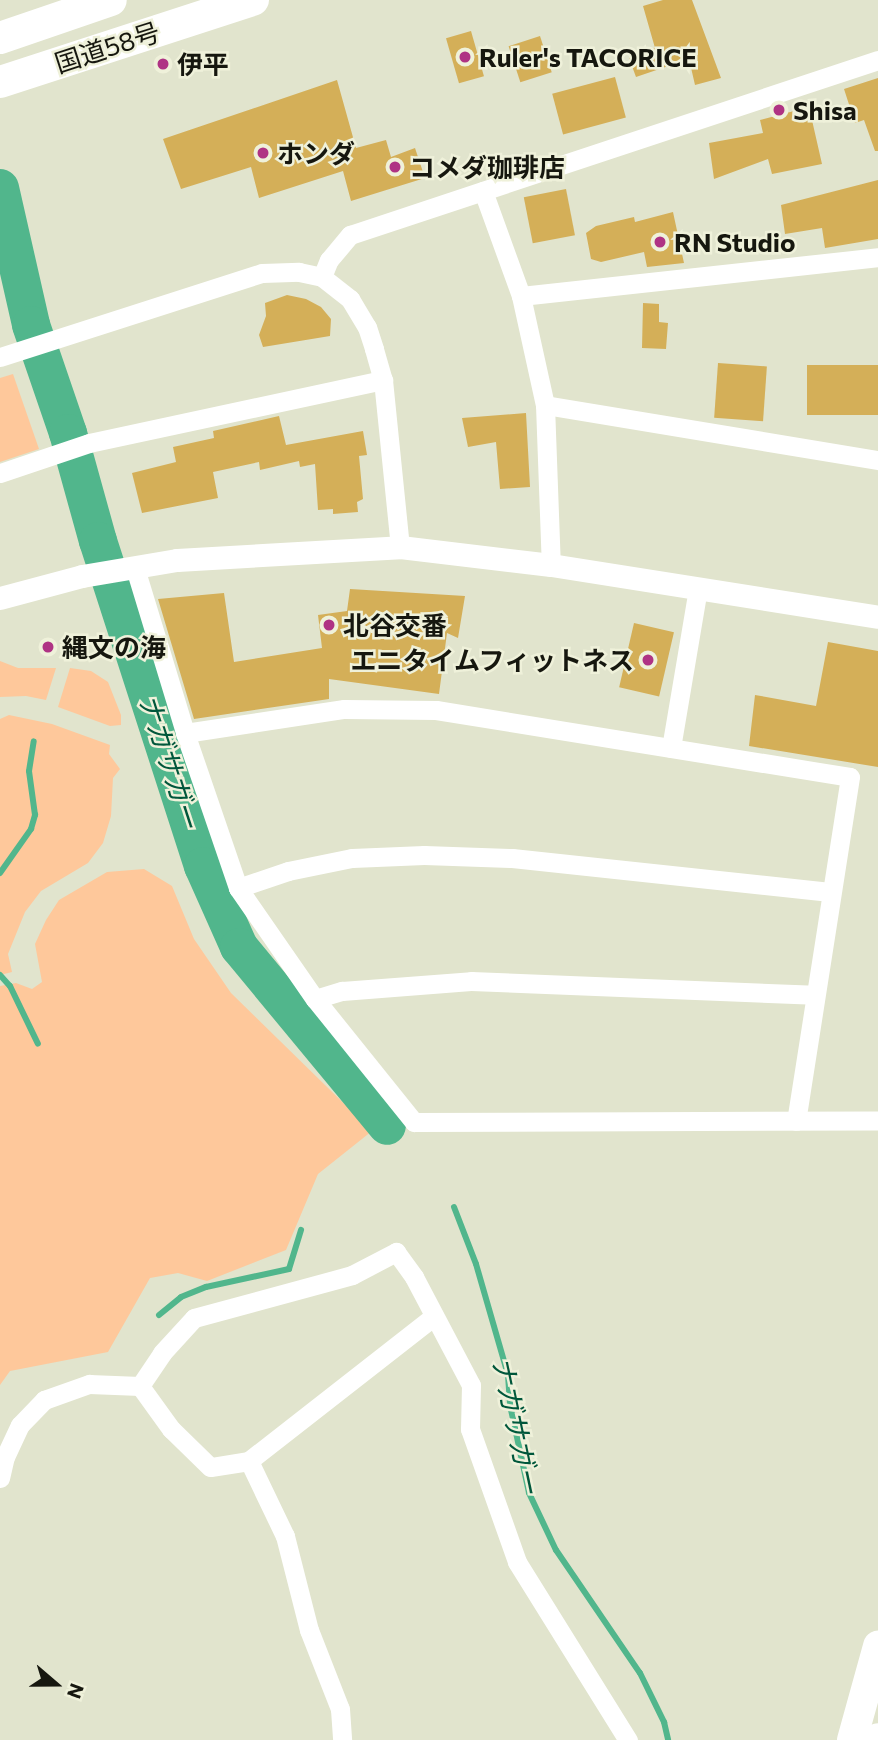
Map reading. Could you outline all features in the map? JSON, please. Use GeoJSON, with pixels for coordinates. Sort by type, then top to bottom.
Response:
{"type":"FeatureCollection","features":[{"type":"Feature","properties":{"kind":"highway","name":"国道58号"},"geometry":{"type":"LineString","coordinates":[[0,38],[111,0]]}},
{"type":"Feature","properties":{"kind":"highway","name":"国道58号"},"geometry":{"type":"LineString","coordinates":[[0,82],[253,0]]}},
{"type":"Feature","properties":{"kind":"main road"},"geometry":{"type":"LineString","coordinates":[[852,1740],[878,1646]]}},
{"type":"Feature","properties":{"kind":"street"},"geometry":{"type":"LineString","coordinates":[[322,277],[329,260],[350,235],[878,60]]}},
{"type":"Feature","properties":{"kind":"street"},"geometry":{"type":"LineString","coordinates":[[483,191],[521,296],[545,405],[551,565]]}},
{"type":"Feature","properties":{"kind":"street"},"geometry":{"type":"LineString","coordinates":[[521,296],[878,257]]}},
{"type":"Feature","properties":{"kind":"street"},"geometry":{"type":"LineString","coordinates":[[8,355],[262,273],[299,272],[322,277],[350,299],[368,327],[383,380],[400,547]]}},
{"type":"Feature","properties":{"kind":"street"},"geometry":{"type":"LineString","coordinates":[[0,473],[88,443],[383,380]]}},
{"type":"Feature","properties":{"kind":"street"},"geometry":{"type":"LineString","coordinates":[[545,405],[878,460]]}},
{"type":"Feature","properties":{"kind":"street"},"geometry":{"type":"LineString","coordinates":[[0,598],[83,576],[177,560],[400,547],[551,565],[878,617]]}},
{"type":"Feature","properties":{"kind":"street"},"geometry":{"type":"LineString","coordinates":[[134,568],[185,733],[238,888],[315,999],[414,1122],[878,1120]]}},
{"type":"Feature","properties":{"kind":"street"},"geometry":{"type":"LineString","coordinates":[[671,748],[698,588]]}},
{"type":"Feature","properties":{"kind":"street"},"geometry":{"type":"LineString","coordinates":[[185,733],[344,709],[436,710],[850,777],[796,1121]]}},
{"type":"Feature","properties":{"kind":"street"},"geometry":{"type":"LineString","coordinates":[[238,888],[288,871],[352,858],[424,855],[512,858],[830,892]]}},
{"type":"Feature","properties":{"kind":"street"},"geometry":{"type":"LineString","coordinates":[[315,999],[342,991],[471,981],[814,995]]}},
{"type":"Feature","properties":{"kind":"street"},"geometry":{"type":"LineString","coordinates":[[140,1386],[162,1353],[194,1318],[352,1275],[396,1252],[414,1277],[471,1385],[470,1429],[517,1562],[628,1740]]}},
{"type":"Feature","properties":{"kind":"street"},"geometry":{"type":"LineString","coordinates":[[140,1386],[171,1429],[210,1468],[249,1461],[433,1317]]}},
{"type":"Feature","properties":{"kind":"street"},"geometry":{"type":"LineString","coordinates":[[0,1478],[5,1457],[20,1425],[44,1400],[89,1384],[140,1386]]}},
{"type":"Feature","properties":{"kind":"street"},"geometry":{"type":"LineString","coordinates":[[249,1461],[285,1536],[309,1630],[340,1709],[342,1740]]}},
{"type":"Feature","properties":{"kind":"shaded area"},"geometry":{"type":"Polygon","coordinates":[[[13,374],[39,449],[0,462],[0,378],[13,374]]]}},
{"type":"Feature","properties":{"kind":"shaded area"},"geometry":{"type":"Polygon","coordinates":[[[0,661],[18,668],[56,668],[46,700],[26,696],[0,697],[0,661]]]}},
{"type":"Feature","properties":{"kind":"shaded area"},"geometry":{"type":"Polygon","coordinates":[[[70,668],[91,671],[108,682],[121,715],[121,725],[110,726],[58,707],[70,668]]]}},
{"type":"Feature","properties":{"kind":"shaded area"},"geometry":{"type":"Polygon","coordinates":[[[9,715],[52,724],[110,745],[109,754],[120,769],[113,778],[111,816],[103,843],[88,863],[41,891],[25,912],[8,954],[12,972],[0,975],[0,719],[9,715]]]}},
{"type":"Feature","properties":{"kind":"shaded area"},"geometry":{"type":"Polygon","coordinates":[[[144,869],[172,886],[194,939],[231,993],[372,1131],[318,1174],[286,1250],[207,1281],[178,1273],[150,1278],[108,1352],[10,1371],[0,1385],[0,986],[16,983],[32,989],[42,982],[35,944],[59,900],[107,872],[144,869]]]}},
{"type":"Feature","properties":{"kind":"building"},"geometry":{"type":"Polygon","coordinates":[[[663,0],[692,0],[721,78],[695,85],[689,59],[636,77],[629,58],[655,48],[643,6],[663,0]]]}},
{"type":"Feature","properties":{"kind":"building","name":"Ruler's TACORICE"},"geometry":{"type":"Polygon","coordinates":[[[471,31],[484,76],[459,83],[446,38],[471,31]]]}},
{"type":"Feature","properties":{"kind":"building"},"geometry":{"type":"Polygon","coordinates":[[[540,36],[552,72],[520,82],[509,46],[540,36]]]}},
{"type":"Feature","properties":{"kind":"building"},"geometry":{"type":"Polygon","coordinates":[[[615,77],[626,118],[563,134],[552,94],[615,77]]]}},
{"type":"Feature","properties":{"kind":"building"},"geometry":{"type":"Polygon","coordinates":[[[878,78],[878,151],[875,151],[864,120],[855,123],[844,89],[878,78]]]}},
{"type":"Feature","properties":{"kind":"building","name":"ホンダ"},"geometry":{"type":"Polygon","coordinates":[[[337,80],[356,148],[386,140],[391,157],[415,148],[425,178],[351,201],[343,171],[259,198],[251,167],[181,189],[163,139],[337,80]]]}},
{"type":"Feature","properties":{"kind":"building"},"geometry":{"type":"Polygon","coordinates":[[[809,107],[822,164],[772,174],[768,159],[714,179],[709,143],[763,133],[760,120],[809,107]]]}},
{"type":"Feature","properties":{"kind":"building"},"geometry":{"type":"Polygon","coordinates":[[[878,180],[878,239],[825,248],[822,228],[785,234],[781,205],[878,180]]]}},
{"type":"Feature","properties":{"kind":"building"},"geometry":{"type":"Polygon","coordinates":[[[566,189],[575,235],[533,243],[524,197],[566,189]]]}},
{"type":"Feature","properties":{"kind":"building"},"geometry":{"type":"Polygon","coordinates":[[[673,212],[684,263],[647,267],[644,252],[601,262],[591,259],[586,233],[596,226],[634,217],[635,222],[673,212]]]}},
{"type":"Feature","properties":{"kind":"building"},"geometry":{"type":"Polygon","coordinates":[[[287,295],[306,299],[321,307],[331,319],[330,336],[263,347],[259,335],[266,316],[265,303],[287,295]]]}},
{"type":"Feature","properties":{"kind":"building"},"geometry":{"type":"Polygon","coordinates":[[[643,303],[659,304],[659,322],[668,323],[666,349],[642,348],[643,303]]]}},
{"type":"Feature","properties":{"kind":"building"},"geometry":{"type":"Polygon","coordinates":[[[718,363],[767,366],[763,421],[714,418],[718,363]]]}},
{"type":"Feature","properties":{"kind":"building"},"geometry":{"type":"Polygon","coordinates":[[[807,365],[878,365],[878,415],[807,415],[807,365]]]}},
{"type":"Feature","properties":{"kind":"building"},"geometry":{"type":"Polygon","coordinates":[[[526,413],[530,487],[500,489],[496,442],[468,447],[462,418],[526,413]]]}},
{"type":"Feature","properties":{"kind":"building"},"geometry":{"type":"Polygon","coordinates":[[[279,416],[286,445],[363,431],[367,455],[359,456],[363,499],[357,502],[358,512],[333,514],[333,509],[318,510],[315,464],[300,467],[299,461],[260,470],[259,462],[213,472],[218,498],[142,513],[132,473],[176,462],[173,447],[214,438],[213,431],[279,416]]]}},
{"type":"Feature","properties":{"kind":"building"},"geometry":{"type":"Polygon","coordinates":[[[350,589],[465,596],[458,638],[447,633],[439,694],[329,679],[329,699],[194,719],[158,599],[224,593],[234,662],[322,648],[318,615],[347,611],[350,589]]]}},
{"type":"Feature","properties":{"kind":"building","name":"エニタイムフィットネス"},"geometry":{"type":"Polygon","coordinates":[[[634,623],[674,632],[659,697],[619,687],[634,623]]]}},
{"type":"Feature","properties":{"kind":"building"},"geometry":{"type":"Polygon","coordinates":[[[828,642],[878,651],[878,767],[749,746],[755,695],[816,706],[828,642]]]}},
{"type":"Feature","properties":{"kind":"waterway","name":"ナガサガー"},"geometry":{"type":"LineString","coordinates":[[0,188],[31,325],[68,433],[98,541],[203,866],[239,947],[387,1126]]}},
{"type":"Feature","properties":{"kind":"waterway"},"geometry":{"type":"LineString","coordinates":[[0,873],[31,829],[35,815],[29,771],[34,741]]}},
{"type":"Feature","properties":{"kind":"waterway"},"geometry":{"type":"LineString","coordinates":[[0,975],[10,986],[38,1044]]}},
{"type":"Feature","properties":{"kind":"waterway","name":"ナガサガー"},"geometry":{"type":"LineString","coordinates":[[454,1207],[476,1264],[508,1375],[510,1405],[529,1493],[556,1550],[640,1673],[664,1722],[668,1740]]}},
{"type":"Feature","properties":{"kind":"waterway"},"geometry":{"type":"LineString","coordinates":[[159,1315],[181,1297],[206,1287],[289,1269],[301,1230]]}},
{"type":"Feature","properties":{"kind":"place","name":"Ruler's TACORICE"},"geometry":{"type":"Point","coordinates":[465,57]}},
{"type":"Feature","properties":{"kind":"place","name":"伊平"},"geometry":{"type":"Point","coordinates":[163,64]}},
{"type":"Feature","properties":{"kind":"place","name":"Shisa"},"geometry":{"type":"Point","coordinates":[779,110]}},
{"type":"Feature","properties":{"kind":"place","name":"ホンダ"},"geometry":{"type":"Point","coordinates":[263,153]}},
{"type":"Feature","properties":{"kind":"place","name":"コメダ珈琲店"},"geometry":{"type":"Point","coordinates":[395,167]}},
{"type":"Feature","properties":{"kind":"place","name":"RN Studio"},"geometry":{"type":"Point","coordinates":[660,242]}},
{"type":"Feature","properties":{"kind":"place","name":"北谷交番"},"geometry":{"type":"Point","coordinates":[329,625]}},
{"type":"Feature","properties":{"kind":"place","name":"縄文の海"},"geometry":{"type":"Point","coordinates":[48,647]}},
{"type":"Feature","properties":{"kind":"place","name":"エニタイムフィットネス"},"geometry":{"type":"Point","coordinates":[648,660]}}]}
